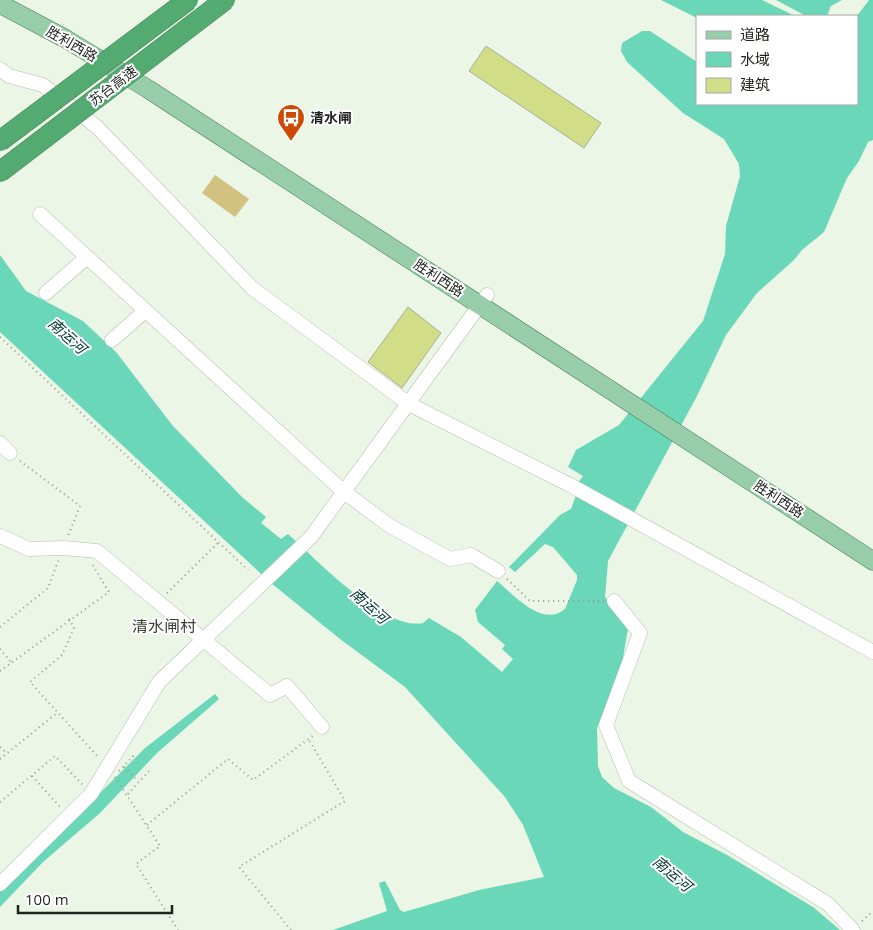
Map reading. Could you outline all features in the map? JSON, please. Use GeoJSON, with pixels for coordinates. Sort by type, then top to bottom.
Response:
{"type":"FeatureCollection","features":[{"type":"Feature","properties":{"kind":"highway","name":"苏台高速"},"geometry":{"type":"LineString","coordinates":[[0,141],[188,0]]}},
{"type":"Feature","properties":{"kind":"highway","name":"苏台高速"},"geometry":{"type":"LineString","coordinates":[[0,172],[225,0]]}},
{"type":"Feature","properties":{"kind":"main road","name":"胜利西路"},"geometry":{"type":"LineString","coordinates":[[17,0],[70,28],[153,79],[625,392],[873,547]]}},
{"type":"Feature","properties":{"kind":"main road","name":"胜利西路"},"geometry":{"type":"LineString","coordinates":[[0,4],[66,40],[148,89],[484,300]]}},
{"type":"Feature","properties":{"kind":"main road","name":"胜利西路"},"geometry":{"type":"LineString","coordinates":[[685,430],[873,561]]}},
{"type":"Feature","properties":{"kind":"street"},"geometry":{"type":"LineString","coordinates":[[0,69],[9,76],[43,84],[97,127],[252,288],[409,404],[570,485],[873,652]]}},
{"type":"Feature","properties":{"kind":"street"},"geometry":{"type":"LineString","coordinates":[[40,214],[344,492],[390,526],[450,558],[471,556],[498,571]]}},
{"type":"Feature","properties":{"kind":"street"},"geometry":{"type":"LineString","coordinates":[[46,293],[87,258]]}},
{"type":"Feature","properties":{"kind":"street"},"geometry":{"type":"LineString","coordinates":[[0,884],[91,794],[159,682],[311,537],[484,300]]}},
{"type":"Feature","properties":{"kind":"street"},"geometry":{"type":"LineString","coordinates":[[112,340],[145,310]]}},
{"type":"Feature","properties":{"kind":"street"},"geometry":{"type":"LineString","coordinates":[[0,443],[10,453]]}},
{"type":"Feature","properties":{"kind":"street"},"geometry":{"type":"LineString","coordinates":[[0,536],[29,549],[64,548],[96,551],[270,695],[286,686],[322,727]]}},
{"type":"Feature","properties":{"kind":"street"},"geometry":{"type":"LineString","coordinates":[[614,601],[640,633],[606,725],[630,780],[828,904],[853,930]]}},
{"type":"Feature","properties":{"kind":"path"},"geometry":{"type":"LineString","coordinates":[[0,336],[248,570]]}},
{"type":"Feature","properties":{"kind":"path"},"geometry":{"type":"LineString","coordinates":[[158,603],[219,542]]}},
{"type":"Feature","properties":{"kind":"path"},"geometry":{"type":"LineString","coordinates":[[0,671],[109,592],[84,550]]}},
{"type":"Feature","properties":{"kind":"path"},"geometry":{"type":"LineString","coordinates":[[498,571],[530,601],[614,601]]}},
{"type":"Feature","properties":{"kind":"path"},"geometry":{"type":"LineString","coordinates":[[70,619],[74,628],[62,655],[30,682],[107,767]]}},
{"type":"Feature","properties":{"kind":"path"},"geometry":{"type":"LineString","coordinates":[[0,649],[11,662]]}},
{"type":"Feature","properties":{"kind":"path"},"geometry":{"type":"LineString","coordinates":[[0,759],[57,713]]}},
{"type":"Feature","properties":{"kind":"path"},"geometry":{"type":"LineString","coordinates":[[147,825],[228,759],[253,780],[309,740],[322,727]]}},
{"type":"Feature","properties":{"kind":"path"},"geometry":{"type":"LineString","coordinates":[[291,930],[239,867],[345,801],[309,740]]}},
{"type":"Feature","properties":{"kind":"path"},"geometry":{"type":"LineString","coordinates":[[0,747],[7,753]]}},
{"type":"Feature","properties":{"kind":"path"},"geometry":{"type":"LineString","coordinates":[[136,753],[114,776],[128,794],[160,846],[136,864],[178,930]]}},
{"type":"Feature","properties":{"kind":"path"},"geometry":{"type":"LineString","coordinates":[[0,802],[56,756],[91,794]]}},
{"type":"Feature","properties":{"kind":"path"},"geometry":{"type":"LineString","coordinates":[[124,767],[138,781]]}},
{"type":"Feature","properties":{"kind":"path"},"geometry":{"type":"LineString","coordinates":[[128,794],[149,771]]}},
{"type":"Feature","properties":{"kind":"path"},"geometry":{"type":"LineString","coordinates":[[32,776],[69,816]]}},
{"type":"Feature","properties":{"kind":"path"},"geometry":{"type":"LineString","coordinates":[[853,930],[873,910]]}},
{"type":"Feature","properties":{"kind":"shaded area"},"geometry":{"type":"Polygon","coordinates":[[[215,175],[249,199],[235,217],[202,193],[215,175]]]}},
{"type":"Feature","properties":{"kind":"water"},"geometry":{"type":"Polygon","coordinates":[[[661,0],[762,0],[793,15],[696,15],[696,18],[661,0]]]}},
{"type":"Feature","properties":{"kind":"water"},"geometry":{"type":"Polygon","coordinates":[[[776,0],[842,0],[831,6],[827,15],[804,15],[776,0]]]}},
{"type":"Feature","properties":{"kind":"water","name":"南运河"},"geometry":{"type":"Polygon","coordinates":[[[869,0],[873,0],[873,140],[868,142],[859,161],[847,178],[824,232],[802,250],[794,260],[757,293],[726,335],[697,396],[608,561],[605,597],[628,628],[620,676],[597,728],[598,766],[602,777],[614,788],[651,807],[683,832],[727,855],[813,907],[840,930],[333,930],[387,911],[379,883],[385,881],[400,910],[404,912],[479,890],[544,877],[523,825],[505,797],[405,687],[340,639],[271,583],[0,332],[0,255],[26,291],[83,321],[116,352],[173,426],[242,497],[266,517],[261,523],[281,539],[288,534],[333,576],[371,605],[407,623],[423,623],[429,618],[461,637],[502,672],[513,659],[502,649],[505,645],[478,622],[475,610],[497,581],[520,601],[538,612],[547,615],[556,614],[565,609],[577,580],[577,575],[553,547],[545,544],[515,572],[509,567],[560,515],[571,509],[579,487],[576,485],[583,476],[568,467],[576,450],[619,425],[703,321],[725,254],[726,226],[740,176],[739,164],[724,139],[683,113],[627,62],[621,51],[622,43],[642,31],[650,31],[696,61],[696,105],[858,105],[858,15],[869,0]]]}},
{"type":"Feature","properties":{"kind":"water"},"geometry":{"type":"Polygon","coordinates":[[[215,694],[219,699],[157,753],[100,813],[43,862],[0,907],[0,884],[82,811],[145,748],[215,694]]]}},
{"type":"Feature","properties":{"kind":"building"},"geometry":{"type":"Polygon","coordinates":[[[486,46],[601,123],[584,148],[469,71],[486,46]]]}},
{"type":"Feature","properties":{"kind":"building"},"geometry":{"type":"Polygon","coordinates":[[[408,307],[441,333],[402,388],[368,362],[408,307]]]}},
{"type":"Feature","properties":{"kind":"place","name":"清水闸"},"geometry":{"type":"Point","coordinates":[291,142]}},
{"type":"Feature","properties":{"kind":"district","name":"清水闸村"},"geometry":{"type":"Point","coordinates":[164,626]}}]}
